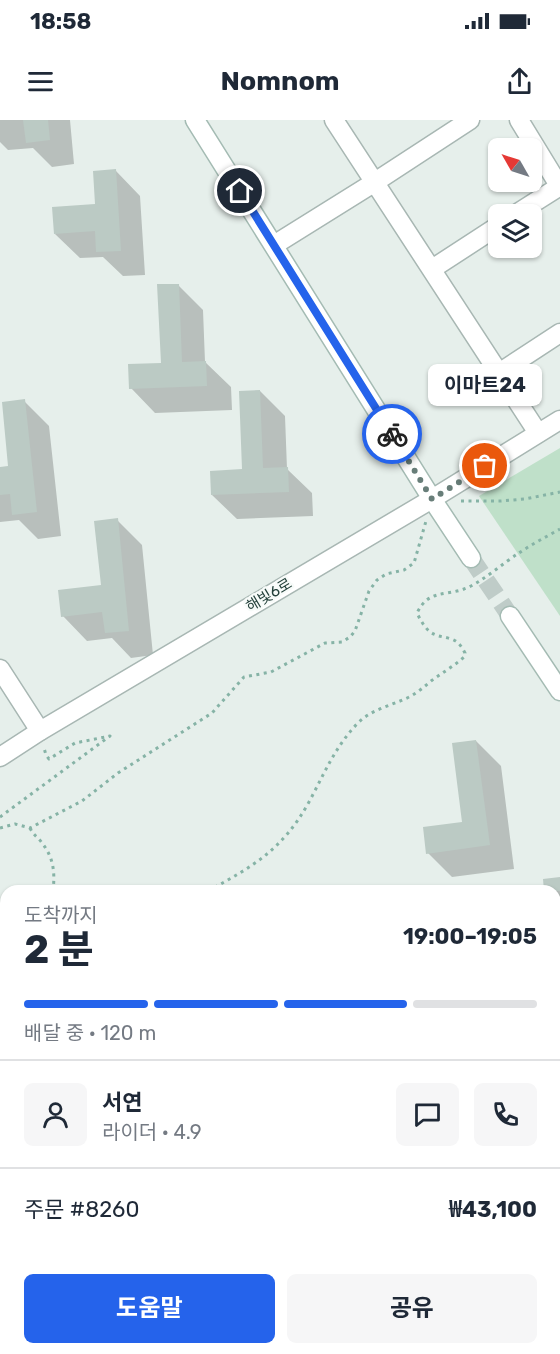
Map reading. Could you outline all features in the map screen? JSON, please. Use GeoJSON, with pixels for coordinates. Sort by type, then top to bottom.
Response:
{"type":"FeatureCollection","features":[{"type":"Feature","properties":{"kind":"street"},"geometry":{"type":"LineString","coordinates":[[195,120],[471,558]]}},
{"type":"Feature","properties":{"kind":"street"},"geometry":{"type":"LineString","coordinates":[[274,244],[470,120]]}},
{"type":"Feature","properties":{"kind":"street"},"geometry":{"type":"LineString","coordinates":[[519,120],[560,186],[532,204]]}},
{"type":"Feature","properties":{"kind":"street"},"geometry":{"type":"LineString","coordinates":[[342,123],[375,182],[538,433]]}},
{"type":"Feature","properties":{"kind":"street"},"geometry":{"type":"LineString","coordinates":[[432,269],[488,233]]}},
{"type":"Feature","properties":{"kind":"street"},"geometry":{"type":"LineString","coordinates":[[499,373],[560,333]]}},
{"type":"Feature","properties":{"kind":"street","name":"해빛6로"},"geometry":{"type":"LineString","coordinates":[[0,757],[560,420]]}},
{"type":"Feature","properties":{"kind":"street"},"geometry":{"type":"LineString","coordinates":[[510,616],[560,691]]}},
{"type":"Feature","properties":{"kind":"street"},"geometry":{"type":"LineString","coordinates":[[0,669],[40,731]]}},
{"type":"Feature","properties":{"kind":"path"},"geometry":{"type":"LineString","coordinates":[[494,501],[525,500],[560,491]]}},
{"type":"Feature","properties":{"kind":"path"},"geometry":{"type":"LineString","coordinates":[[218,885],[259,861],[289,833],[308,804],[331,758],[358,722],[379,708],[412,696],[464,657],[465,653],[459,643],[430,632],[423,624],[417,613],[425,600],[435,594],[466,588],[560,529]]}},
{"type":"Feature","properties":{"kind":"path"},"geometry":{"type":"LineString","coordinates":[[0,828],[15,824],[30,828],[82,801],[118,773],[212,713],[243,677],[272,672],[325,644],[342,642],[350,637],[355,631],[369,591],[376,580],[386,574],[404,570],[414,563]]}},
{"type":"Feature","properties":{"kind":"path"},"geometry":{"type":"LineString","coordinates":[[0,817],[110,736],[75,743],[49,759],[46,754]]}},
{"type":"Feature","properties":{"kind":"path"},"geometry":{"type":"LineString","coordinates":[[30,828],[51,857],[55,875],[54,885]]}},
{"type":"Feature","properties":{"kind":"green space"},"geometry":{"type":"Polygon","coordinates":[[[560,448],[560,616],[479,496],[560,448]]]}},
{"type":"Feature","properties":{"kind":"building"},"geometry":{"type":"Polygon","coordinates":[[[23,120],[48,120],[50,140],[26,143],[23,120]]]}},
{"type":"Feature","properties":{"kind":"building"},"geometry":{"type":"Polygon","coordinates":[[[116,169],[121,251],[96,252],[95,231],[54,234],[52,207],[95,204],[93,171],[116,169]]]}},
{"type":"Feature","properties":{"kind":"building"},"geometry":{"type":"Polygon","coordinates":[[[157,284],[179,284],[182,362],[206,361],[207,386],[129,389],[128,364],[161,363],[157,284]]]}},
{"type":"Feature","properties":{"kind":"building"},"geometry":{"type":"Polygon","coordinates":[[[260,390],[263,468],[288,467],[289,492],[211,495],[210,471],[242,469],[239,391],[260,390]]]}},
{"type":"Feature","properties":{"kind":"building"},"geometry":{"type":"Polygon","coordinates":[[[25,399],[37,512],[12,515],[10,494],[0,495],[0,467],[8,466],[2,402],[25,399]]]}},
{"type":"Feature","properties":{"kind":"building"},"geometry":{"type":"Polygon","coordinates":[[[118,518],[129,631],[105,633],[102,612],[61,617],[58,590],[101,585],[94,521],[118,518]]]}},
{"type":"Feature","properties":{"kind":"building"},"geometry":{"type":"Polygon","coordinates":[[[476,740],[490,845],[426,854],[423,827],[462,822],[452,743],[476,740]]]}},
{"type":"Feature","properties":{"kind":"building"},"geometry":{"type":"Polygon","coordinates":[[[560,877],[560,885],[544,885],[543,879],[560,877]]]}},
{"type":"Feature","properties":{"kind":"tunnel"},"geometry":{"type":"LineString","coordinates":[[471,558],[510,616]]}},
{"type":"Feature","properties":{"kind":"way so far"},"geometry":{"type":"LineString","coordinates":[[392,434],[432,499],[485,466]]}},
{"type":"Feature","properties":{"kind":"place","name":"이마트24"},"geometry":{"type":"Point","coordinates":[485,466]}},
{"type":"Feature","properties":{"kind":"route"},"geometry":{"type":"LineString","coordinates":[[240,191],[392,434]]}}]}
